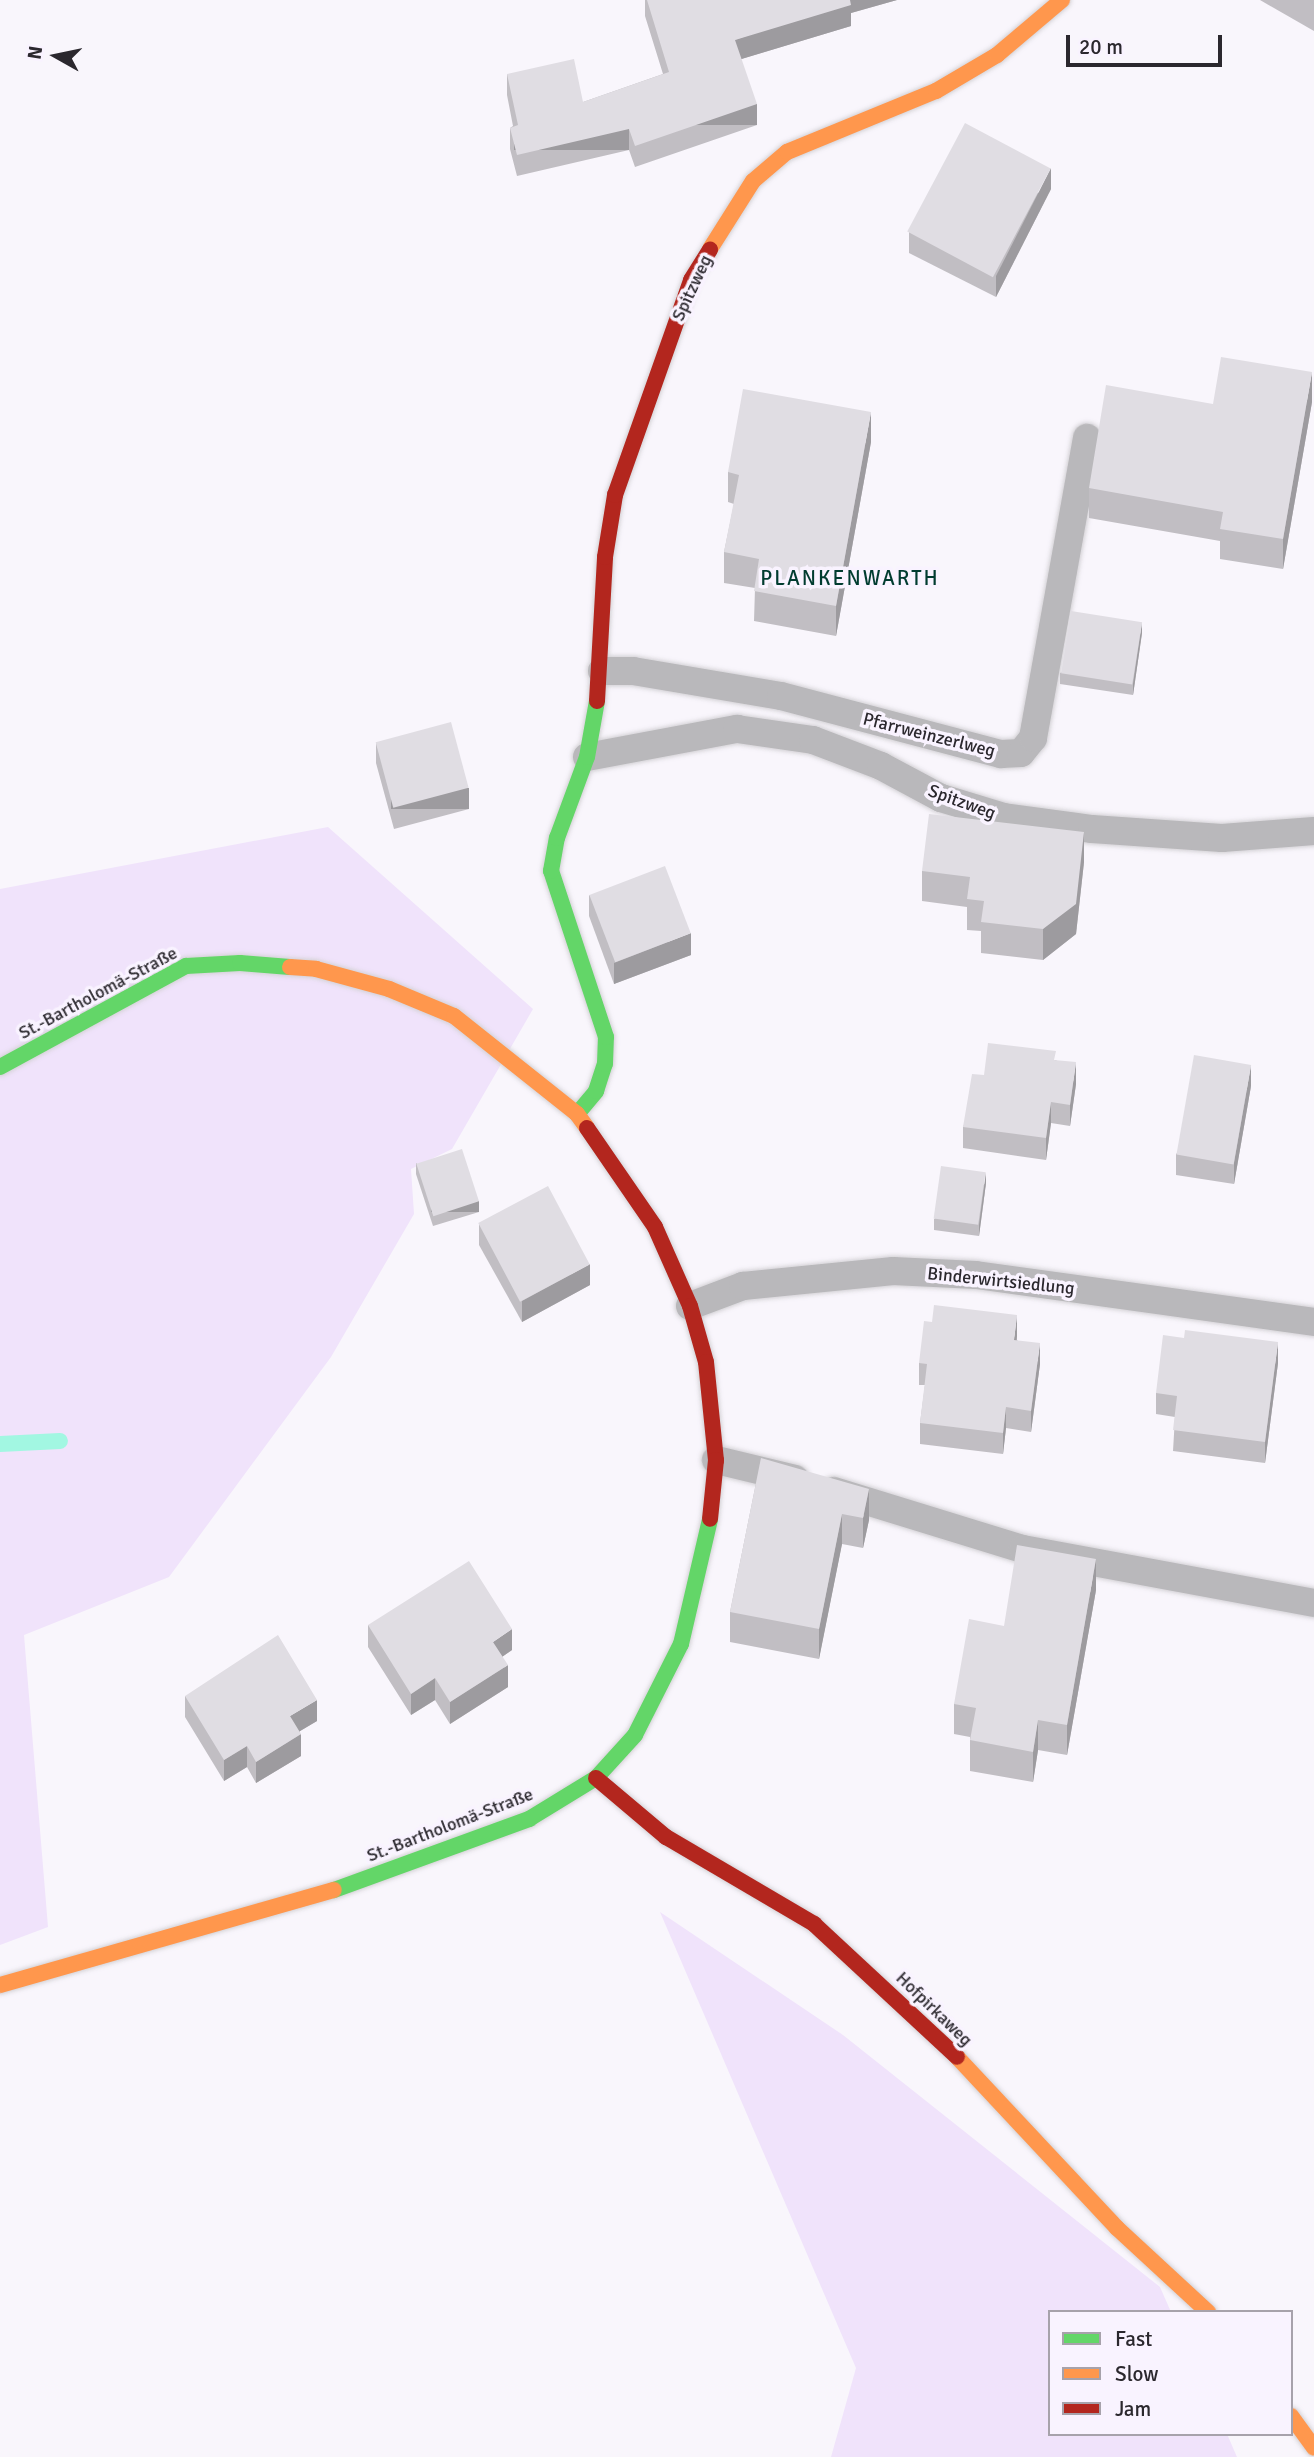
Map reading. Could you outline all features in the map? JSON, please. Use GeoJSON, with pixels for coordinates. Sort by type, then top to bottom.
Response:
{"type":"FeatureCollection","features":[{"type":"Feature","properties":{"kind":"street","name":"Spitzweg"},"geometry":{"type":"LineString","coordinates":[[577,1114],[596,1091],[605,1064],[606,1037],[551,871],[557,838],[587,757],[602,671],[605,557],[615,495],[691,280],[753,181],[787,152],[936,91],[997,55],[1062,0]]}},
{"type":"Feature","properties":{"kind":"street","name":"St.-Bartholomä-Straße"},"geometry":{"type":"LineString","coordinates":[[0,1067],[186,966],[240,963],[316,969],[421,1000],[454,1016],[577,1114],[655,1227],[690,1306],[706,1362],[716,1460],[711,1514],[681,1644],[635,1735],[596,1778],[530,1819],[297,1903],[0,1984]]}},
{"type":"Feature","properties":{"kind":"street","name":"Hofpirkaweg"},"geometry":{"type":"LineString","coordinates":[[596,1778],[666,1837],[814,1924],[921,2019],[1117,2228],[1206,2310]]}},
{"type":"Feature","properties":{"kind":"street"},"geometry":{"type":"LineString","coordinates":[[1293,2419],[1314,2448]]}},
{"type":"Feature","properties":{"kind":"lane","name":"Pfarrweinzerlweg"},"geometry":{"type":"LineString","coordinates":[[602,671],[633,671],[781,696],[1001,754],[1021,753],[1033,738],[1087,438]]}},
{"type":"Feature","properties":{"kind":"lane","name":"Spitzweg"},"geometry":{"type":"LineString","coordinates":[[587,757],[737,729],[813,740],[881,766],[941,798],[1004,817],[1092,829],[1222,838],[1314,831]]}},
{"type":"Feature","properties":{"kind":"lane","name":"Binderwirtsiedlung"},"geometry":{"type":"LineString","coordinates":[[690,1306],[743,1286],[893,1271],[976,1275],[1314,1322]]}},
{"type":"Feature","properties":{"kind":"lane"},"geometry":{"type":"LineString","coordinates":[[716,1460],[786,1477],[1023,1549],[1314,1603]]}},
{"type":"Feature","properties":{"kind":"shaded area"},"geometry":{"type":"Polygon","coordinates":[[[328,827],[533,1009],[452,1149],[411,1169],[414,1214],[331,1357],[169,1577],[24,1635],[48,1927],[0,1945],[0,889],[328,827]]]}},
{"type":"Feature","properties":{"kind":"shaded area"},"geometry":{"type":"Polygon","coordinates":[[[660,1912],[843,2035],[1160,2287],[1170,2310],[1048,2310],[1048,2436],[1228,2436],[1237,2457],[831,2457],[856,2368],[660,1912]]]}},
{"type":"Feature","properties":{"kind":"building"},"geometry":{"type":"Polygon","coordinates":[[[647,0],[850,0],[851,5],[735,40],[757,104],[635,146],[629,129],[517,155],[510,128],[518,125],[507,74],[574,59],[583,102],[669,72],[647,0]]]}},
{"type":"Feature","properties":{"kind":"building"},"geometry":{"type":"Polygon","coordinates":[[[965,123],[1051,169],[993,277],[907,232],[965,123]]]}},
{"type":"Feature","properties":{"kind":"building"},"geometry":{"type":"Polygon","coordinates":[[[1221,357],[1312,372],[1283,539],[1220,529],[1223,512],[1089,488],[1106,385],[1213,404],[1221,357]]]}},
{"type":"Feature","properties":{"kind":"building"},"geometry":{"type":"Polygon","coordinates":[[[743,389],[871,412],[836,606],[754,591],[759,559],[724,552],[739,475],[728,472],[743,389]]]}},
{"type":"Feature","properties":{"kind":"building"},"geometry":{"type":"Polygon","coordinates":[[[1071,611],[1142,622],[1132,684],[1061,673],[1071,611]]]}},
{"type":"Feature","properties":{"kind":"building"},"geometry":{"type":"Polygon","coordinates":[[[451,722],[469,788],[393,808],[376,742],[451,722]]]}},
{"type":"Feature","properties":{"kind":"building"},"geometry":{"type":"Polygon","coordinates":[[[929,814],[1084,832],[1076,904],[1043,929],[981,922],[984,901],[967,899],[970,877],[922,871],[929,814]]]}},
{"type":"Feature","properties":{"kind":"building"},"geometry":{"type":"Polygon","coordinates":[[[665,866],[691,933],[615,962],[589,895],[665,866]]]}},
{"type":"Feature","properties":{"kind":"building"},"geometry":{"type":"Polygon","coordinates":[[[988,1043],[1056,1051],[1054,1060],[1076,1062],[1070,1105],[1051,1102],[1046,1138],[963,1127],[972,1074],[984,1075],[988,1043]]]}},
{"type":"Feature","properties":{"kind":"building"},"geometry":{"type":"Polygon","coordinates":[[[1194,1055],[1251,1065],[1234,1165],[1176,1154],[1194,1055]]]}},
{"type":"Feature","properties":{"kind":"building"},"geometry":{"type":"Polygon","coordinates":[[[462,1149],[479,1201],[433,1216],[416,1164],[462,1149]]]}},
{"type":"Feature","properties":{"kind":"building"},"geometry":{"type":"Polygon","coordinates":[[[941,1166],[986,1172],[978,1225],[934,1218],[941,1166]]]}},
{"type":"Feature","properties":{"kind":"building"},"geometry":{"type":"Polygon","coordinates":[[[548,1186],[590,1265],[520,1302],[478,1223],[548,1186]]]}},
{"type":"Feature","properties":{"kind":"building"},"geometry":{"type":"Polygon","coordinates":[[[934,1305],[1017,1315],[1014,1340],[1040,1343],[1031,1411],[1006,1407],[1003,1433],[920,1423],[927,1364],[919,1363],[924,1321],[932,1322],[934,1305]]]}},
{"type":"Feature","properties":{"kind":"building"},"geometry":{"type":"Polygon","coordinates":[[[1185,1330],[1278,1342],[1265,1442],[1173,1430],[1177,1396],[1156,1393],[1163,1335],[1184,1338],[1185,1330]]]}},
{"type":"Feature","properties":{"kind":"building"},"geometry":{"type":"Polygon","coordinates":[[[761,1458],[869,1489],[863,1518],[842,1514],[819,1629],[730,1612],[761,1458]]]}},
{"type":"Feature","properties":{"kind":"building"},"geometry":{"type":"Polygon","coordinates":[[[1017,1545],[1096,1559],[1067,1725],[1038,1720],[1033,1752],[970,1740],[976,1708],[954,1704],[969,1619],[1004,1626],[1017,1545]]]}},
{"type":"Feature","properties":{"kind":"building"},"geometry":{"type":"Polygon","coordinates":[[[469,1561],[512,1629],[493,1642],[508,1665],[450,1702],[435,1678],[411,1694],[368,1625],[469,1561]]]}},
{"type":"Feature","properties":{"kind":"building"},"geometry":{"type":"Polygon","coordinates":[[[278,1635],[317,1700],[290,1716],[301,1734],[256,1762],[247,1746],[224,1760],[185,1696],[278,1635]]]}},
{"type":"Feature","properties":{"kind":"waterway"},"geometry":{"type":"LineString","coordinates":[[0,1444],[60,1441]]}},
{"type":"Feature","properties":{"kind":"traffic: fast"},"geometry":{"type":"LineString","coordinates":[[577,1114],[596,1091],[605,1064],[606,1037],[551,871],[557,838],[587,757],[597,701]]}},
{"type":"Feature","properties":{"kind":"traffic: fast"},"geometry":{"type":"LineString","coordinates":[[0,1067],[186,966],[240,963],[290,967]]}},
{"type":"Feature","properties":{"kind":"traffic: fast"},"geometry":{"type":"LineString","coordinates":[[334,1890],[529,1819],[596,1778],[635,1735],[681,1644],[710,1519]]}},
{"type":"Feature","properties":{"kind":"traffic: slow"},"geometry":{"type":"LineString","coordinates":[[710,249],[753,181],[787,152],[936,91],[997,55],[1062,0]]}},
{"type":"Feature","properties":{"kind":"traffic: slow"},"geometry":{"type":"LineString","coordinates":[[290,967],[316,969],[389,989],[454,1016],[577,1114],[587,1128]]}},
{"type":"Feature","properties":{"kind":"traffic: slow"},"geometry":{"type":"LineString","coordinates":[[0,1985],[334,1890]]}},
{"type":"Feature","properties":{"kind":"traffic: slow"},"geometry":{"type":"LineString","coordinates":[[957,2057],[1117,2228],[1206,2310]]}},
{"type":"Feature","properties":{"kind":"traffic: slow"},"geometry":{"type":"LineString","coordinates":[[1293,2419],[1314,2448]]}},
{"type":"Feature","properties":{"kind":"traffic: jam"},"geometry":{"type":"LineString","coordinates":[[597,701],[605,557],[615,495],[691,280],[710,249]]}},
{"type":"Feature","properties":{"kind":"traffic: jam"},"geometry":{"type":"LineString","coordinates":[[587,1128],[655,1227],[690,1306],[706,1362],[716,1460],[710,1519]]}},
{"type":"Feature","properties":{"kind":"traffic: jam"},"geometry":{"type":"LineString","coordinates":[[596,1778],[666,1837],[814,1924],[957,2057]]}},
{"type":"Feature","properties":{"kind":"district","name":"PLANKENWARTH"},"geometry":{"type":"Point","coordinates":[850,578]}}]}
